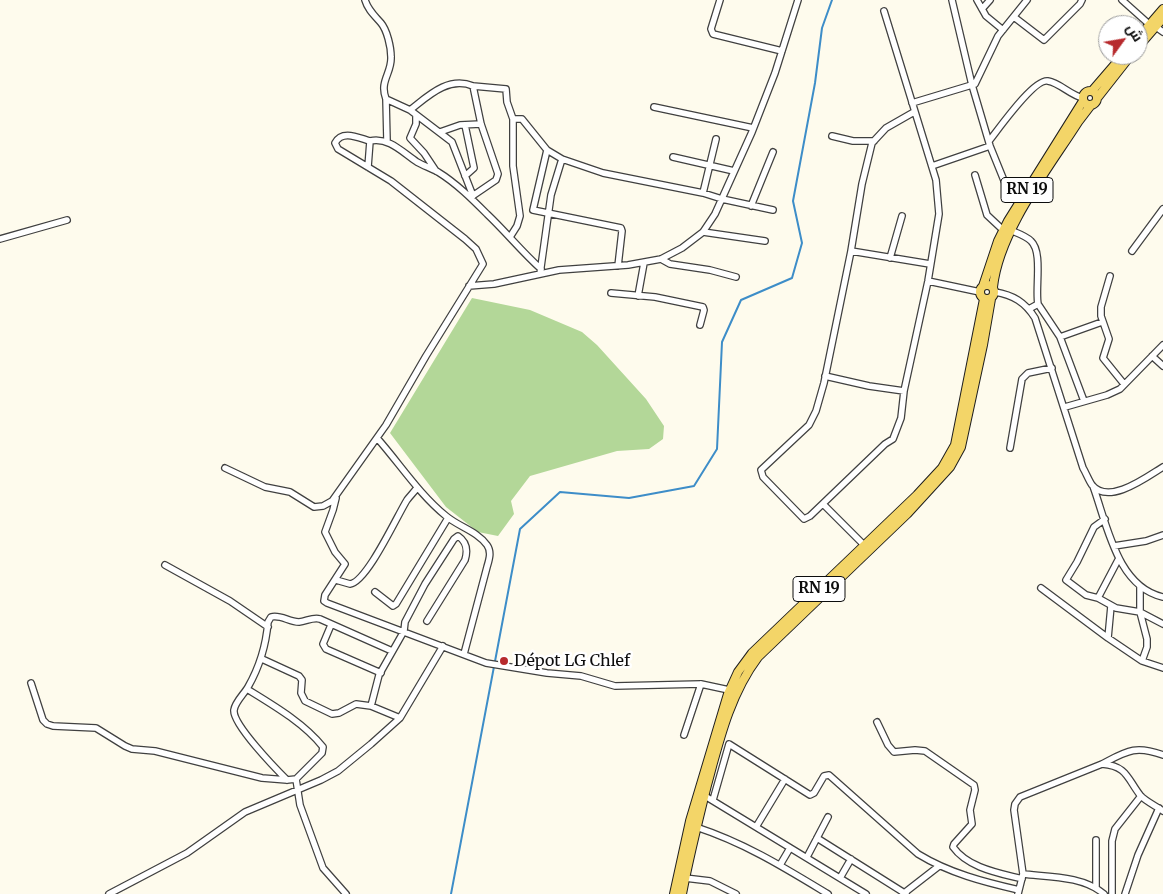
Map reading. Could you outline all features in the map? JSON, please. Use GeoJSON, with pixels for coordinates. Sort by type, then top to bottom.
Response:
{"type":"FeatureCollection","features":[{"type":"Feature","properties":{"kind":"main road"},"geometry":{"type":"LineString","coordinates":[[1148,33],[1163,9]]}},
{"type":"Feature","properties":{"kind":"main road"},"geometry":{"type":"LineString","coordinates":[[1148,30],[1163,18]]}},
{"type":"Feature","properties":{"kind":"main road"},"geometry":{"type":"LineString","coordinates":[[1095,94],[1086,92],[1083,99],[1086,104],[1096,103],[1095,94],[1116,65]]}},
{"type":"Feature","properties":{"kind":"main road"},"geometry":{"type":"LineString","coordinates":[[1095,94],[1122,65]]}},
{"type":"Feature","properties":{"kind":"main road","name":"RN 19"},"geometry":{"type":"LineString","coordinates":[[674,894],[730,694],[749,669],[755,655],[944,474],[959,453],[983,345],[987,292],[1007,230],[1019,203],[1083,99]]}},
{"type":"Feature","properties":{"kind":"main road","name":"RN 19"},"geometry":{"type":"LineString","coordinates":[[1007,230],[1091,105]]}},
{"type":"Feature","properties":{"kind":"main road","name":"RN 19"},"geometry":{"type":"LineString","coordinates":[[682,894],[693,827],[704,796],[730,694]]}},
{"type":"Feature","properties":{"kind":"street"},"geometry":{"type":"LineString","coordinates":[[365,0],[372,14],[384,28],[389,46],[390,63],[383,84],[386,99],[387,141]]}},
{"type":"Feature","properties":{"kind":"street"},"geometry":{"type":"LineString","coordinates":[[720,0],[711,29],[713,34],[782,51]]}},
{"type":"Feature","properties":{"kind":"street"},"geometry":{"type":"LineString","coordinates":[[469,286],[494,284],[541,271],[618,266],[662,259],[672,255],[703,232],[722,199],[753,128],[782,51],[798,0]]}},
{"type":"Feature","properties":{"kind":"street"},"geometry":{"type":"LineString","coordinates":[[952,0],[972,85],[989,143],[1005,183],[1019,203]]}},
{"type":"Feature","properties":{"kind":"street"},"geometry":{"type":"LineString","coordinates":[[977,0],[991,21],[1004,30]]}},
{"type":"Feature","properties":{"kind":"street"},"geometry":{"type":"LineString","coordinates":[[982,9],[990,0]]}},
{"type":"Feature","properties":{"kind":"street"},"geometry":{"type":"LineString","coordinates":[[912,103],[972,85],[976,82],[998,36],[1027,0]]}},
{"type":"Feature","properties":{"kind":"street"},"geometry":{"type":"LineString","coordinates":[[1014,17],[1044,40],[1048,38],[1082,0]]}},
{"type":"Feature","properties":{"kind":"street"},"geometry":{"type":"LineString","coordinates":[[1122,0],[1163,32]]}},
{"type":"Feature","properties":{"kind":"street"},"geometry":{"type":"LineString","coordinates":[[884,11],[932,166],[938,192],[939,214],[928,281],[904,391],[901,418],[893,439],[885,444],[810,516],[804,519],[763,477],[761,470],[809,425],[820,397],[825,376],[851,251],[862,184],[874,141],[886,128],[914,112]]}},
{"type":"Feature","properties":{"kind":"street"},"geometry":{"type":"LineString","coordinates":[[932,166],[989,143],[1032,89],[1042,82],[1047,81],[1083,99]]}},
{"type":"Feature","properties":{"kind":"street"},"geometry":{"type":"LineString","coordinates":[[410,110],[437,88],[448,85],[466,84],[506,90],[507,102],[513,118],[513,166],[520,216],[517,226],[510,237]]}},
{"type":"Feature","properties":{"kind":"street"},"geometry":{"type":"LineString","coordinates":[[471,197],[492,184],[498,177],[481,124],[473,86]]}},
{"type":"Feature","properties":{"kind":"street"},"geometry":{"type":"LineString","coordinates":[[386,99],[410,110],[452,142],[471,197]]}},
{"type":"Feature","properties":{"kind":"street"},"geometry":{"type":"LineString","coordinates":[[654,107],[753,128]]}},
{"type":"Feature","properties":{"kind":"street"},"geometry":{"type":"LineString","coordinates":[[416,116],[416,124],[410,138],[424,153],[436,171]]}},
{"type":"Feature","properties":{"kind":"street"},"geometry":{"type":"LineString","coordinates":[[513,118],[524,122],[547,150],[562,159],[603,173],[773,210]]}},
{"type":"Feature","properties":{"kind":"street"},"geometry":{"type":"LineString","coordinates":[[440,132],[465,125],[481,124]]}},
{"type":"Feature","properties":{"kind":"street"},"geometry":{"type":"LineString","coordinates":[[464,176],[474,168],[465,125]]}},
{"type":"Feature","properties":{"kind":"street"},"geometry":{"type":"LineString","coordinates":[[225,468],[265,487],[290,492],[314,506],[327,504],[336,497],[377,438],[483,264],[476,249],[397,186],[338,149],[335,143],[340,137],[347,135],[370,141],[379,139],[387,141],[423,165],[436,171],[471,197],[541,271]]}},
{"type":"Feature","properties":{"kind":"street"},"geometry":{"type":"LineString","coordinates":[[832,136],[853,141],[874,141]]}},
{"type":"Feature","properties":{"kind":"street"},"geometry":{"type":"LineString","coordinates":[[703,194],[716,139]]}},
{"type":"Feature","properties":{"kind":"street"},"geometry":{"type":"LineString","coordinates":[[368,167],[370,141]]}},
{"type":"Feature","properties":{"kind":"street"},"geometry":{"type":"LineString","coordinates":[[547,150],[532,209],[534,211],[621,228],[618,266]]}},
{"type":"Feature","properties":{"kind":"street"},"geometry":{"type":"LineString","coordinates":[[751,206],[773,152]]}},
{"type":"Feature","properties":{"kind":"street"},"geometry":{"type":"LineString","coordinates":[[673,157],[734,170]]}},
{"type":"Feature","properties":{"kind":"street"},"geometry":{"type":"LineString","coordinates":[[541,271],[552,196],[562,159]]}},
{"type":"Feature","properties":{"kind":"street"},"geometry":{"type":"LineString","coordinates":[[975,175],[988,215],[1007,230],[1030,240],[1036,248],[1036,291],[1038,304],[1060,336],[1084,401]]}},
{"type":"Feature","properties":{"kind":"street"},"geometry":{"type":"LineString","coordinates":[[1132,251],[1163,209]]}},
{"type":"Feature","properties":{"kind":"street"},"geometry":{"type":"LineString","coordinates":[[890,258],[902,216]]}},
{"type":"Feature","properties":{"kind":"street"},"geometry":{"type":"LineString","coordinates":[[0,239],[67,220]]}},
{"type":"Feature","properties":{"kind":"street"},"geometry":{"type":"LineString","coordinates":[[703,232],[765,241]]}},
{"type":"Feature","properties":{"kind":"street"},"geometry":{"type":"LineString","coordinates":[[851,251],[930,264]]}},
{"type":"Feature","properties":{"kind":"street"},"geometry":{"type":"LineString","coordinates":[[662,259],[670,264],[710,270],[736,277]]}},
{"type":"Feature","properties":{"kind":"street"},"geometry":{"type":"LineString","coordinates":[[638,296],[644,263]]}},
{"type":"Feature","properties":{"kind":"street"},"geometry":{"type":"LineString","coordinates":[[1110,276],[1102,302],[1102,322],[1109,339],[1103,358],[1124,384]]}},
{"type":"Feature","properties":{"kind":"street"},"geometry":{"type":"LineString","coordinates":[[928,281],[1012,296],[1022,301],[1030,309],[1035,318],[1084,468],[1092,485],[1118,560],[1140,586],[1150,593],[1163,597]]}},
{"type":"Feature","properties":{"kind":"street"},"geometry":{"type":"LineString","coordinates":[[611,293],[703,307],[700,325]]}},
{"type":"Feature","properties":{"kind":"street"},"geometry":{"type":"LineString","coordinates":[[1030,309],[1038,304]]}},
{"type":"Feature","properties":{"kind":"street"},"geometry":{"type":"LineString","coordinates":[[1060,336],[1102,322]]}},
{"type":"Feature","properties":{"kind":"street"},"geometry":{"type":"LineString","coordinates":[[1065,408],[1107,395],[1124,384],[1163,344]]}},
{"type":"Feature","properties":{"kind":"street"},"geometry":{"type":"LineString","coordinates":[[1152,356],[1163,366]]}},
{"type":"Feature","properties":{"kind":"street"},"geometry":{"type":"LineString","coordinates":[[1010,448],[1022,378],[1028,373],[1052,368]]}},
{"type":"Feature","properties":{"kind":"street"},"geometry":{"type":"LineString","coordinates":[[825,376],[869,386],[904,391]]}},
{"type":"Feature","properties":{"kind":"street"},"geometry":{"type":"LineString","coordinates":[[377,438],[417,488],[448,518],[469,530],[486,543],[489,548],[490,556],[464,654]]}},
{"type":"Feature","properties":{"kind":"street"},"geometry":{"type":"LineString","coordinates":[[1092,485],[1097,490],[1113,492],[1130,487],[1163,467]]}},
{"type":"Feature","properties":{"kind":"street"},"geometry":{"type":"LineString","coordinates":[[336,580],[350,584],[358,580],[417,488]]}},
{"type":"Feature","properties":{"kind":"street"},"geometry":{"type":"LineString","coordinates":[[336,497],[325,532],[335,552],[345,562],[336,580],[325,595],[325,602],[486,663],[547,673],[581,676],[615,686],[701,684],[730,694]]}},
{"type":"Feature","properties":{"kind":"street"},"geometry":{"type":"LineString","coordinates":[[823,504],[866,548]]}},
{"type":"Feature","properties":{"kind":"street"},"geometry":{"type":"LineString","coordinates":[[375,592],[393,606],[396,604],[448,518]]}},
{"type":"Feature","properties":{"kind":"street"},"geometry":{"type":"LineString","coordinates":[[1104,519],[1094,527],[1066,580],[1086,595],[1098,598],[1111,606],[1140,612],[1163,624]]}},
{"type":"Feature","properties":{"kind":"street"},"geometry":{"type":"LineString","coordinates":[[1114,546],[1146,541],[1163,535]]}},
{"type":"Feature","properties":{"kind":"street"},"geometry":{"type":"LineString","coordinates":[[371,706],[373,694],[381,673],[404,631],[405,622],[425,584],[454,539],[458,536],[466,545],[467,555],[427,621]]}},
{"type":"Feature","properties":{"kind":"street"},"geometry":{"type":"LineString","coordinates":[[1098,598],[1118,560]]}},
{"type":"Feature","properties":{"kind":"street"},"geometry":{"type":"LineString","coordinates":[[165,565],[230,601],[268,627]]}},
{"type":"Feature","properties":{"kind":"street"},"geometry":{"type":"LineString","coordinates":[[1140,586],[1140,612],[1147,639],[1147,647],[1142,661]]}},
{"type":"Feature","properties":{"kind":"street"},"geometry":{"type":"LineString","coordinates":[[1042,588],[1142,661],[1163,668]]}},
{"type":"Feature","properties":{"kind":"street"},"geometry":{"type":"LineString","coordinates":[[1108,638],[1111,606]]}},
{"type":"Feature","properties":{"kind":"street"},"geometry":{"type":"LineString","coordinates":[[287,780],[267,760],[235,718],[234,710],[262,659],[269,619],[275,616],[298,622],[316,618],[392,651]]}},
{"type":"Feature","properties":{"kind":"street"},"geometry":{"type":"LineString","coordinates":[[331,625],[324,644],[326,649],[381,673]]}},
{"type":"Feature","properties":{"kind":"street"},"geometry":{"type":"LineString","coordinates":[[109,894],[187,852],[245,812],[338,771],[400,718],[443,646]]}},
{"type":"Feature","properties":{"kind":"street"},"geometry":{"type":"LineString","coordinates":[[262,659],[300,676],[302,680],[301,693],[306,701],[332,714],[339,714],[353,705],[371,706],[400,718]]}},
{"type":"Feature","properties":{"kind":"street"},"geometry":{"type":"LineString","coordinates":[[31,683],[41,716],[47,724],[63,727],[91,727],[132,749],[155,751],[262,778],[296,779],[322,753],[323,747],[276,707],[247,689]]}},
{"type":"Feature","properties":{"kind":"street"},"geometry":{"type":"LineString","coordinates":[[684,735],[701,684]]}},
{"type":"Feature","properties":{"kind":"street"},"geometry":{"type":"LineString","coordinates":[[877,722],[888,745],[894,752],[925,751],[974,785],[975,790],[970,810],[972,824],[954,844],[952,848],[956,852],[984,870],[1023,876],[1082,881],[1096,887],[1104,894]]}},
{"type":"Feature","properties":{"kind":"street"},"geometry":{"type":"LineString","coordinates":[[713,800],[729,744],[810,795],[814,793],[824,776],[829,775],[918,854],[938,866],[1018,892],[1023,876],[1014,810],[1020,797],[1102,764],[1125,752],[1142,749],[1163,755]]}},
{"type":"Feature","properties":{"kind":"street"},"geometry":{"type":"LineString","coordinates":[[1102,764],[1112,764],[1121,769],[1129,776],[1141,796],[1161,810],[1141,848],[1125,894]]}},
{"type":"Feature","properties":{"kind":"street"},"geometry":{"type":"LineString","coordinates":[[296,779],[307,826],[323,868],[346,894]]}},
{"type":"Feature","properties":{"kind":"street"},"geometry":{"type":"LineString","coordinates":[[756,827],[785,779]]}},
{"type":"Feature","properties":{"kind":"street"},"geometry":{"type":"LineString","coordinates":[[704,796],[866,894]]}},
{"type":"Feature","properties":{"kind":"street"},"geometry":{"type":"LineString","coordinates":[[1112,894],[1112,841],[1115,829],[1141,796]]}},
{"type":"Feature","properties":{"kind":"street"},"geometry":{"type":"LineString","coordinates":[[806,857],[828,818]]}},
{"type":"Feature","properties":{"kind":"street"},"geometry":{"type":"LineString","coordinates":[[693,827],[744,845],[828,894]]}},
{"type":"Feature","properties":{"kind":"street"},"geometry":{"type":"LineString","coordinates":[[817,838],[904,894],[938,866]]}},
{"type":"Feature","properties":{"kind":"street"},"geometry":{"type":"LineString","coordinates":[[1096,840],[1096,887]]}},
{"type":"Feature","properties":{"kind":"street"},"geometry":{"type":"LineString","coordinates":[[780,865],[790,848]]}},
{"type":"Feature","properties":{"kind":"street"},"geometry":{"type":"LineString","coordinates":[[840,878],[851,859]]}},
{"type":"Feature","properties":{"kind":"street"},"geometry":{"type":"LineString","coordinates":[[685,878],[710,881],[736,894]]}},
{"type":"Feature","properties":{"kind":"green space"},"geometry":{"type":"Polygon","coordinates":[[[472,298],[530,310],[582,332],[597,345],[646,399],[664,426],[663,439],[649,449],[617,451],[530,476],[511,501],[514,514],[498,536],[478,532],[446,507],[390,433],[472,298]]]}},
{"type":"Feature","properties":{"kind":"waterway"},"geometry":{"type":"LineString","coordinates":[[451,894],[520,529],[560,492],[629,498],[694,486],[717,449],[722,342],[741,300],[792,278],[802,243],[793,201],[815,83],[822,28],[832,0]]}},
{"type":"Feature","properties":{"kind":"place","name":"Dépot LG Chlef"},"geometry":{"type":"Point","coordinates":[504,661]}}]}
